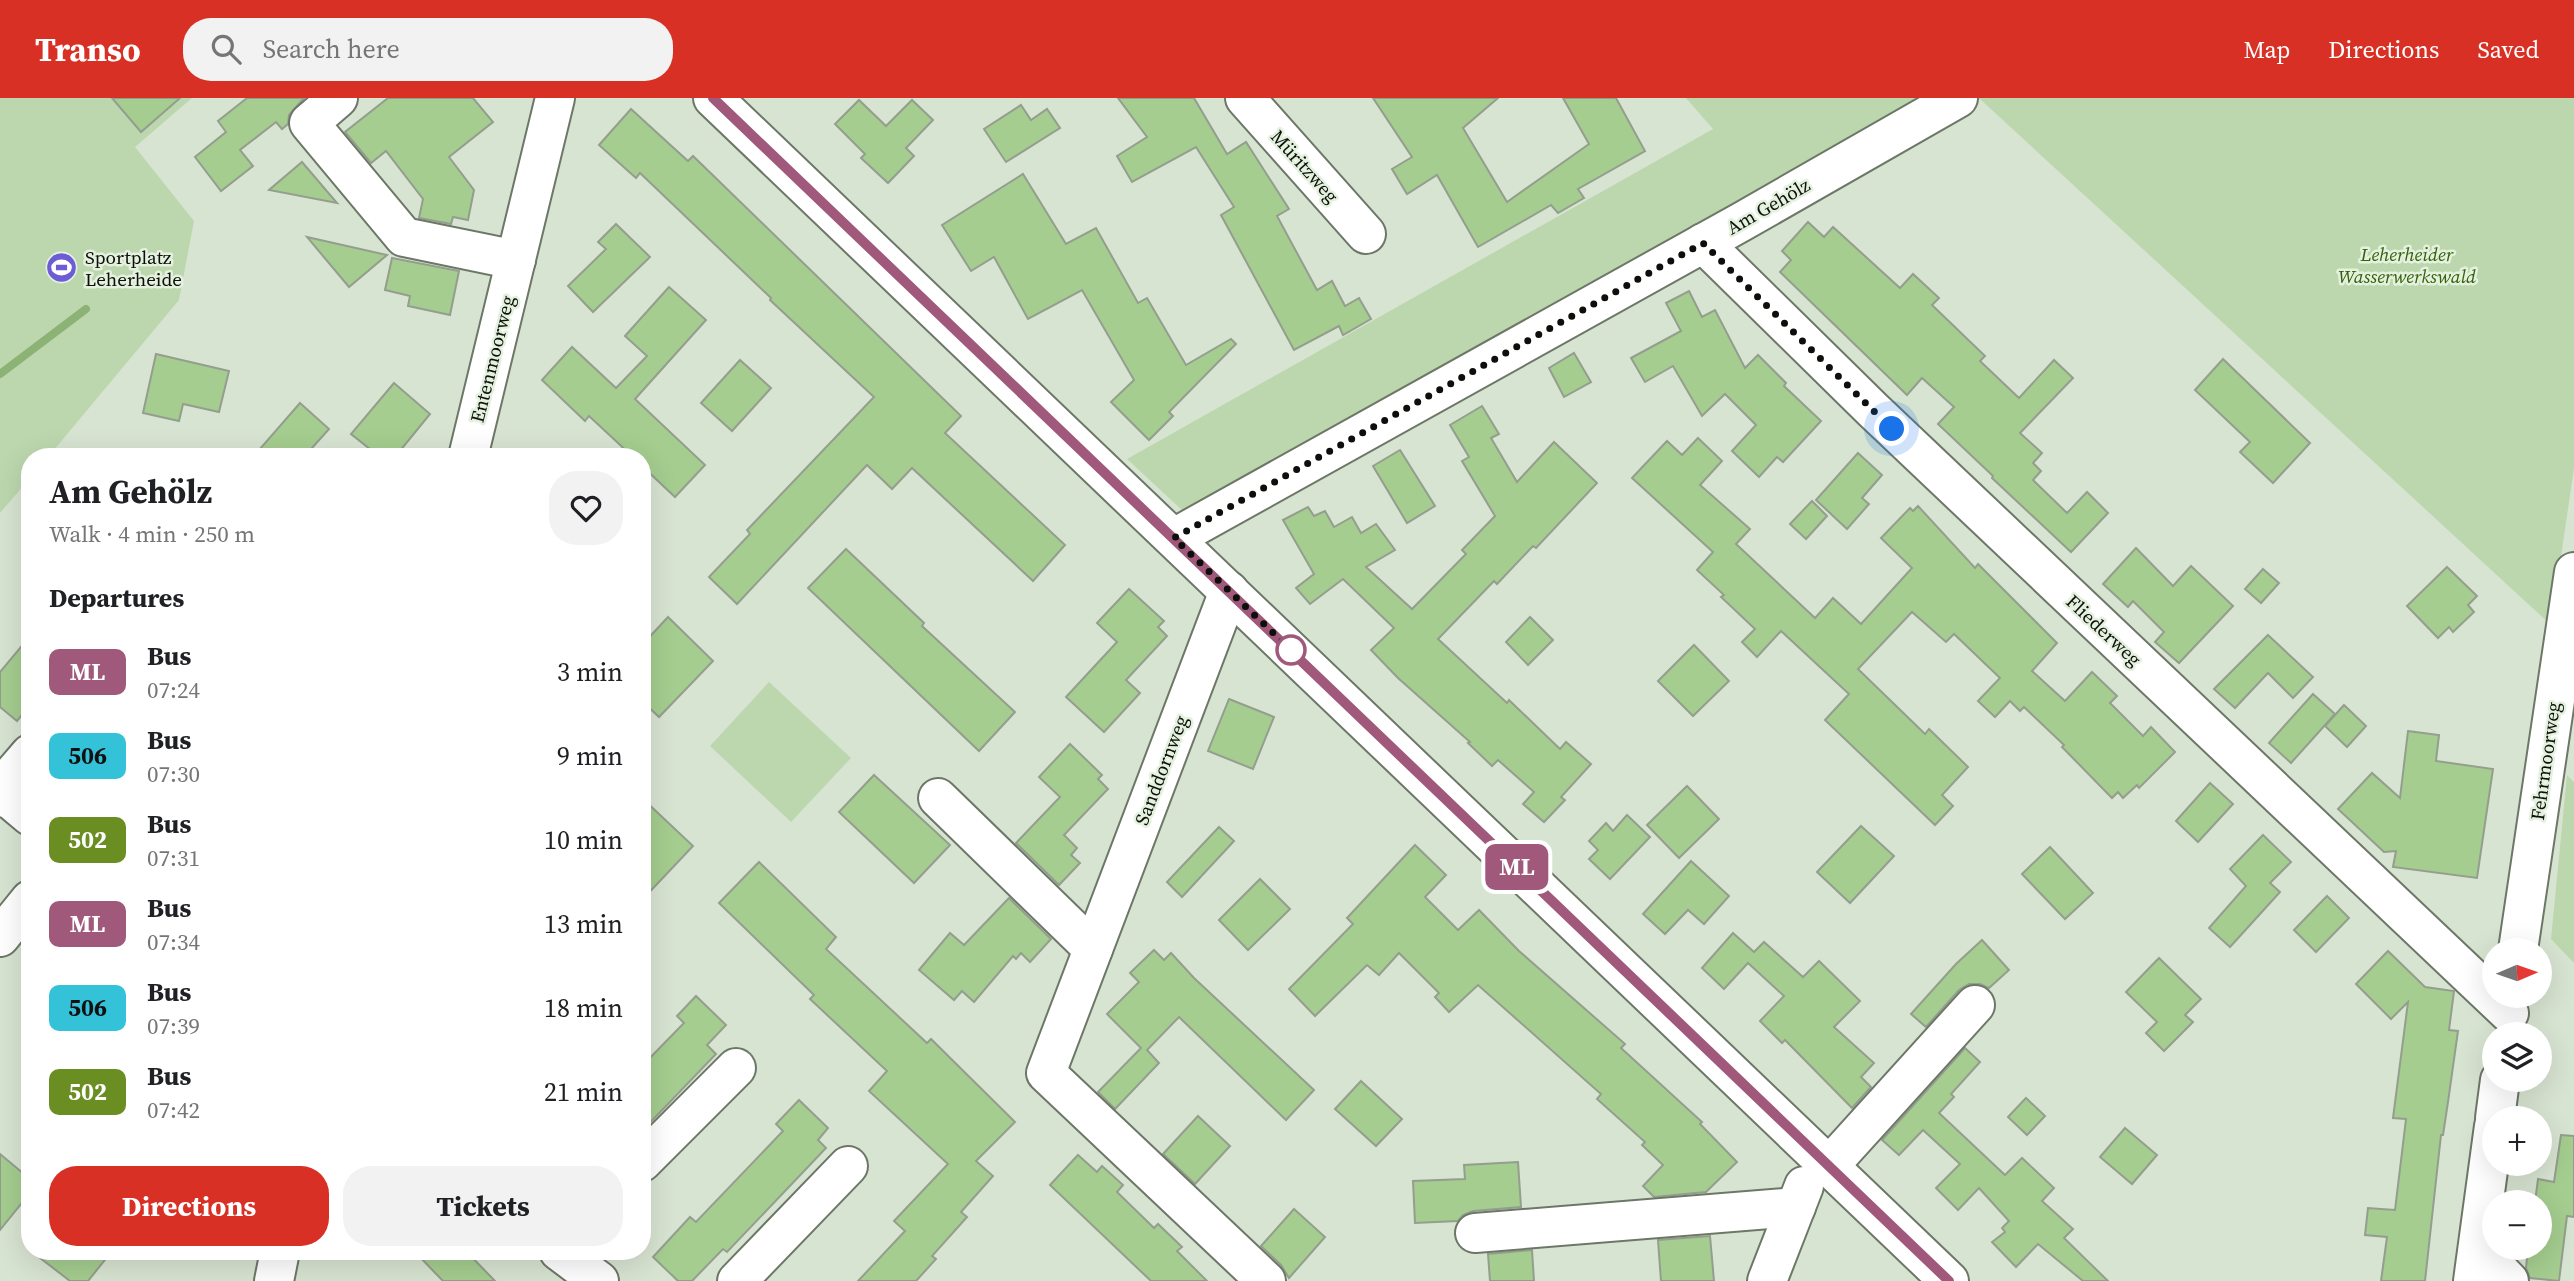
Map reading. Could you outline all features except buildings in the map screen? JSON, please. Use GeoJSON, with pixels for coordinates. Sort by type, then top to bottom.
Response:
{"type":"FeatureCollection","features":[{"type":"Feature","properties":{"kind":"street"},"geometry":{"type":"LineString","coordinates":[[338,98],[309,123],[404,237],[516,260]]}},
{"type":"Feature","properties":{"kind":"street","name":"Entenmoorweg"},"geometry":{"type":"LineString","coordinates":[[470,448],[555,98]]}},
{"type":"Feature","properties":{"kind":"street"},"geometry":{"type":"LineString","coordinates":[[713,98],[1949,1281]]}},
{"type":"Feature","properties":{"kind":"street","name":"Müritzweg"},"geometry":{"type":"LineString","coordinates":[[1245,98],[1366,234]]}},
{"type":"Feature","properties":{"kind":"street","name":"Am Gehölz"},"geometry":{"type":"LineString","coordinates":[[1174,538],[1958,98]]}},
{"type":"Feature","properties":{"kind":"street","name":"Fliederweg"},"geometry":{"type":"LineString","coordinates":[[1703,243],[1873,410],[2509,1014]]}},
{"type":"Feature","properties":{"kind":"street","name":"Fehrmoorweg"},"geometry":{"type":"LineString","coordinates":[[2520,938],[2564,702],[2574,572]]}},
{"type":"Feature","properties":{"kind":"street","name":"Sanddornweg"},"geometry":{"type":"LineString","coordinates":[[1229,591],[1046,1073],[1266,1281]]}},
{"type":"Feature","properties":{"kind":"street"},"geometry":{"type":"LineString","coordinates":[[0,789],[21,764]]}},
{"type":"Feature","properties":{"kind":"street"},"geometry":{"type":"LineString","coordinates":[[0,796],[11,800],[21,808]]}},
{"type":"Feature","properties":{"kind":"street"},"geometry":{"type":"LineString","coordinates":[[938,798],[1093,949]]}},
{"type":"Feature","properties":{"kind":"street"},"geometry":{"type":"LineString","coordinates":[[0,937],[21,911]]}},
{"type":"Feature","properties":{"kind":"street"},"geometry":{"type":"LineString","coordinates":[[1767,1281],[1796,1207],[1823,1160],[1975,1005]]}},
{"type":"Feature","properties":{"kind":"street"},"geometry":{"type":"LineString","coordinates":[[651,1152],[736,1068]]}},
{"type":"Feature","properties":{"kind":"street"},"geometry":{"type":"LineString","coordinates":[[737,1281],[848,1166]]}},
{"type":"Feature","properties":{"kind":"street"},"geometry":{"type":"LineString","coordinates":[[2488,1176],[2476,1265],[2509,1281]]}},
{"type":"Feature","properties":{"kind":"street"},"geometry":{"type":"LineString","coordinates":[[1475,1233],[1796,1207]]}},
{"type":"Feature","properties":{"kind":"street"},"geometry":{"type":"LineString","coordinates":[[274,1281],[279,1260]]}},
{"type":"Feature","properties":{"kind":"street"},"geometry":{"type":"LineString","coordinates":[[571,1260],[599,1281]]}},
{"type":"Feature","properties":{"kind":"green space","name":"Sportplatz Leherheide"},"geometry":{"type":"Polygon","coordinates":[[[0,98],[192,98],[135,147],[194,221],[179,300],[56,448],[21,448],[21,488],[0,513],[0,98]]]}},
{"type":"Feature","properties":{"kind":"green space","name":"Leherheider Wasserwerkswald"},"geometry":{"type":"Polygon","coordinates":[[[1686,98],[2574,98],[2574,468],[2551,625],[1980,99],[1197,524],[1127,459],[1713,129],[1686,98]]]}},
{"type":"Feature","properties":{"kind":"green space"},"geometry":{"type":"Polygon","coordinates":[[[769,682],[851,758],[791,822],[710,746],[769,682]]]}},
{"type":"Feature","properties":{"kind":"green space"},"geometry":{"type":"Polygon","coordinates":[[[2567,775],[2574,782],[2574,963],[2551,938],[2567,775]]]}},
{"type":"Feature","properties":{"kind":"waterway"},"geometry":{"type":"LineString","coordinates":[[0,374],[86,309]]}},
{"type":"Feature","properties":{"kind":"bus line","name":"ML"},"geometry":{"type":"LineString","coordinates":[[713,98],[1949,1281]]}},
{"type":"Feature","properties":{"kind":"place","name":"Sportplatz Leherheide"},"geometry":{"type":"Point","coordinates":[62,268]}},
{"type":"Feature","properties":{"kind":"route"},"geometry":{"type":"LineString","coordinates":[[1291,650],[1174,538],[1703,243],[1892,429]]}}]}
